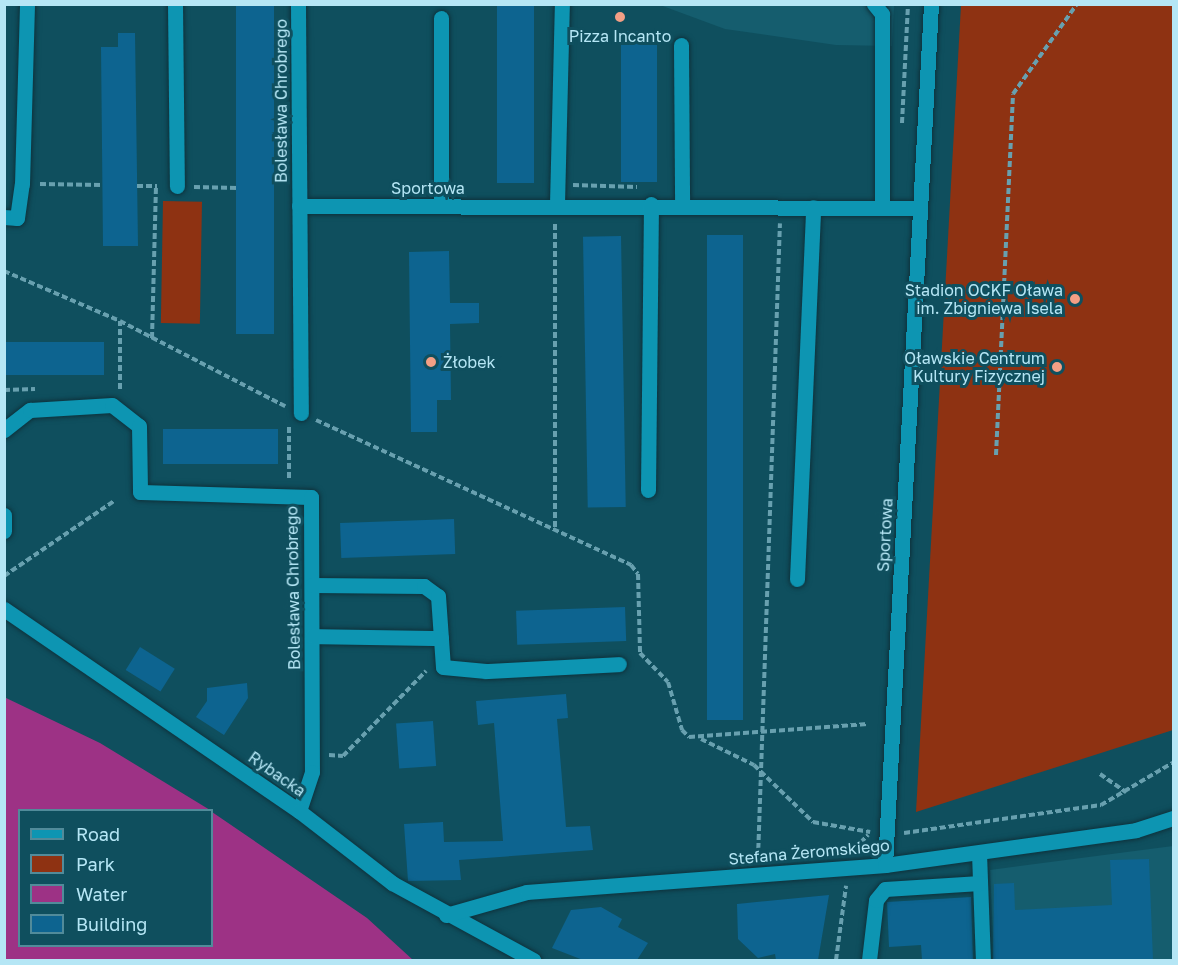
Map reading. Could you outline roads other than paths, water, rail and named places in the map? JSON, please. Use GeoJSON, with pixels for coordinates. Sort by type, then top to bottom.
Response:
{"type":"FeatureCollection","features":[{"type":"Feature","properties":{"kind":"street"},"geometry":{"type":"LineString","coordinates":[[4,218],[17,218],[22,184],[27,4]]}},
{"type":"Feature","properties":{"kind":"street"},"geometry":{"type":"LineString","coordinates":[[175,4],[177,186]]}},
{"type":"Feature","properties":{"kind":"street","name":"Bolesława Chrobrego"},"geometry":{"type":"LineString","coordinates":[[295,410],[299,206],[298,4]]}},
{"type":"Feature","properties":{"kind":"street"},"geometry":{"type":"LineString","coordinates":[[557,204],[562,4]]}},
{"type":"Feature","properties":{"kind":"street"},"geometry":{"type":"LineString","coordinates":[[874,4],[882,14],[882,206]]}},
{"type":"Feature","properties":{"kind":"street","name":"Sportowa"},"geometry":{"type":"LineString","coordinates":[[885,865],[931,4]]}},
{"type":"Feature","properties":{"kind":"street"},"geometry":{"type":"LineString","coordinates":[[441,18],[441,206]]}},
{"type":"Feature","properties":{"kind":"street"},"geometry":{"type":"LineString","coordinates":[[681,45],[682,203]]}},
{"type":"Feature","properties":{"kind":"street","name":"Sportowa"},"geometry":{"type":"LineString","coordinates":[[299,206],[682,203],[781,207],[920,208]]}},
{"type":"Feature","properties":{"kind":"street"},"geometry":{"type":"LineString","coordinates":[[648,490],[651,204]]}},
{"type":"Feature","properties":{"kind":"street"},"geometry":{"type":"LineString","coordinates":[[797,579],[813,207]]}},
{"type":"Feature","properties":{"kind":"street","name":"Bolesława Chrobrego"},"geometry":{"type":"LineString","coordinates":[[4,430],[30,410],[112,405],[139,426],[140,492],[311,497],[312,772],[299,811]]}},
{"type":"Feature","properties":{"kind":"street"},"geometry":{"type":"LineString","coordinates":[[4,515],[4,531]]}},
{"type":"Feature","properties":{"kind":"street"},"geometry":{"type":"LineString","coordinates":[[312,585],[424,586],[438,596],[443,663],[486,671],[619,664]]}},
{"type":"Feature","properties":{"kind":"street","name":"Rybacka"},"geometry":{"type":"LineString","coordinates":[[4,609],[299,811],[392,883],[446,915],[533,960]]}},
{"type":"Feature","properties":{"kind":"street"},"geometry":{"type":"LineString","coordinates":[[312,636],[441,639]]}},
{"type":"Feature","properties":{"kind":"street","name":"Stefana Żeromskiego"},"geometry":{"type":"LineString","coordinates":[[446,915],[527,892],[885,865],[1136,830],[1173,818]]}},
{"type":"Feature","properties":{"kind":"street"},"geometry":{"type":"LineString","coordinates":[[980,853],[983,960]]}},
{"type":"Feature","properties":{"kind":"street"},"geometry":{"type":"LineString","coordinates":[[869,960],[876,900],[885,889],[980,883]]}},
{"type":"Feature","properties":{"kind":"water"},"geometry":{"type":"Polygon","coordinates":[[[4,697],[100,743],[208,809],[18,809],[18,947],[213,947],[213,813],[367,918],[413,960],[5,960],[4,697]]]}},
{"type":"Feature","properties":{"kind":"place","name":"Pizza Incanto"},"geometry":{"type":"Point","coordinates":[620,17]}},
{"type":"Feature","properties":{"kind":"place","name":"Stadion OCKF Oława im. Zbigniewa Isela"},"geometry":{"type":"Point","coordinates":[1075,299]}},
{"type":"Feature","properties":{"kind":"place","name":"Żłobek"},"geometry":{"type":"Point","coordinates":[431,362]}},
{"type":"Feature","properties":{"kind":"place","name":"Oławskie Centrum Kultury Fizycznej"},"geometry":{"type":"Point","coordinates":[1057,367]}}]}
